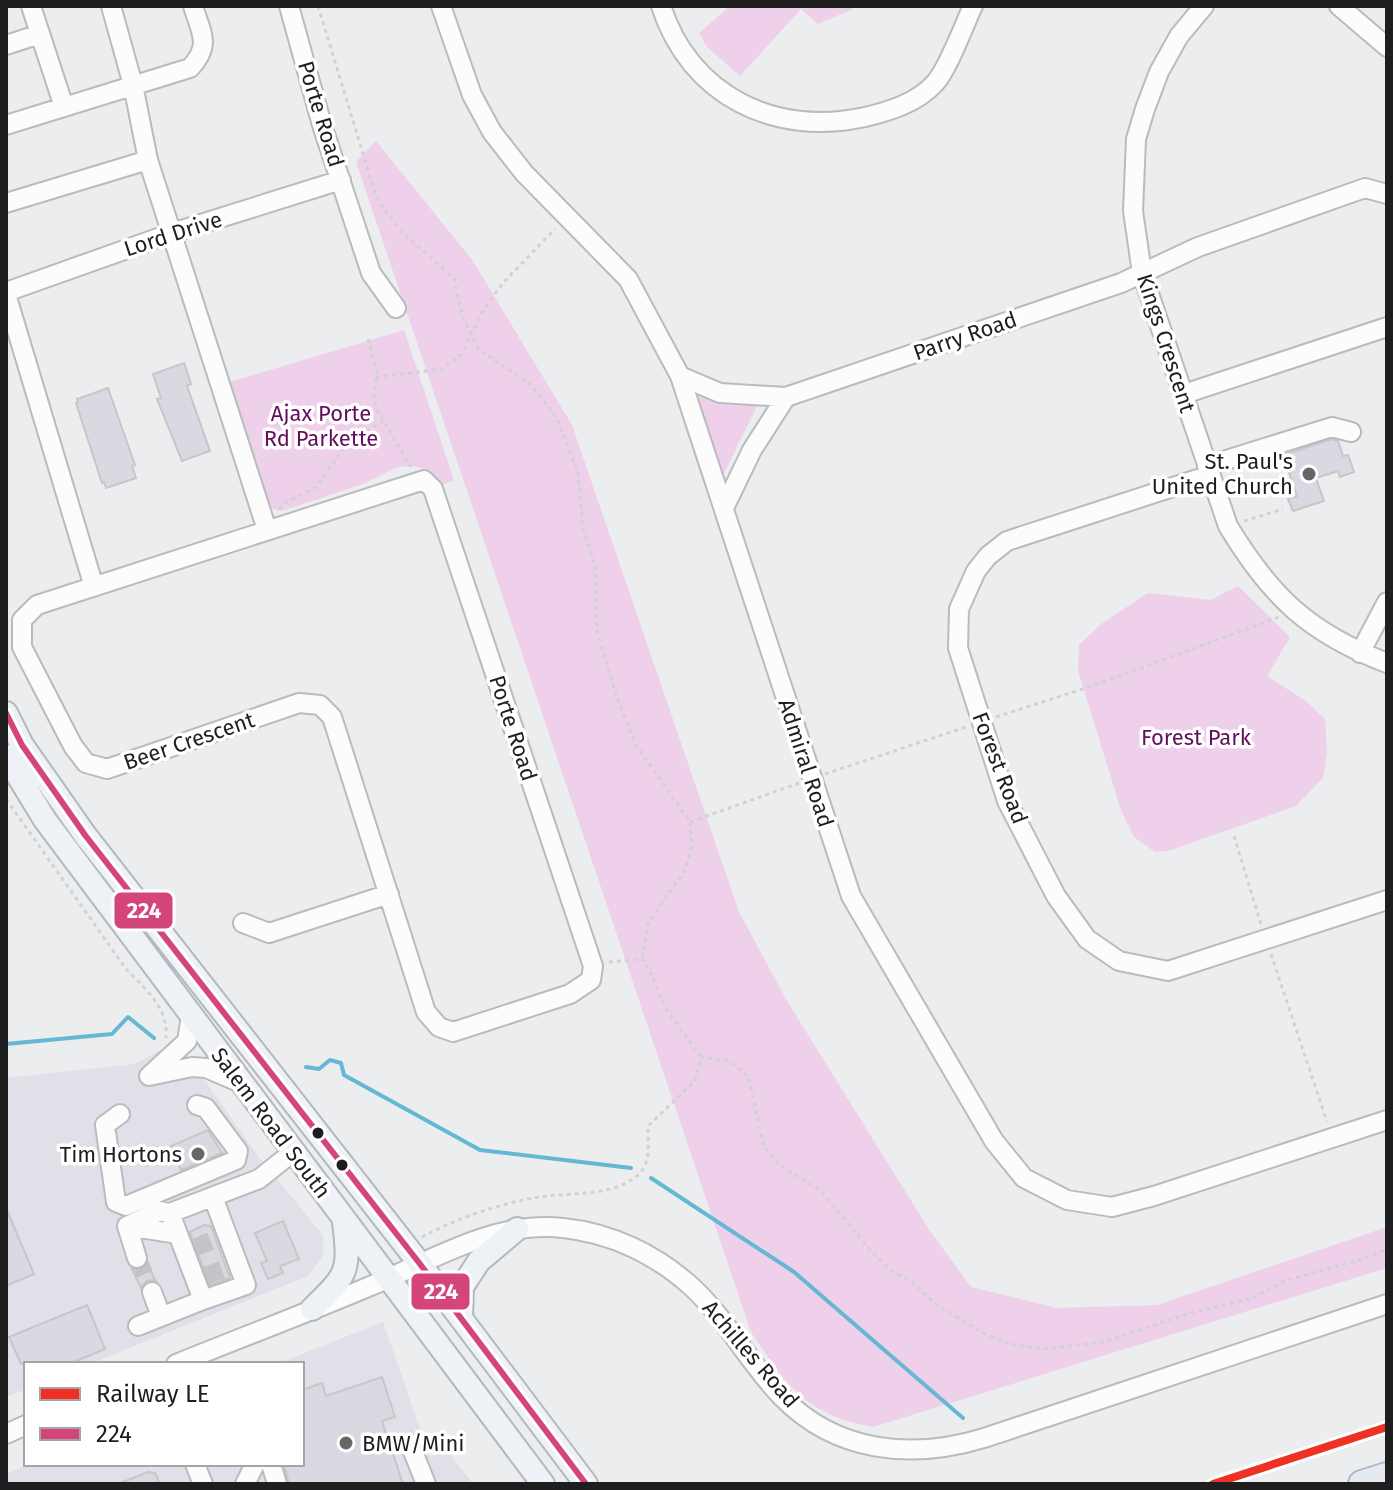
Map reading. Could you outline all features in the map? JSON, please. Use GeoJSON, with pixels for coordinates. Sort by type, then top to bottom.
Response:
{"type":"FeatureCollection","features":[{"type":"Feature","properties":{"kind":"highway"},"geometry":{"type":"LineString","coordinates":[[1362,1484],[1387,1476]]}},
{"type":"Feature","properties":{"kind":"main road","name":"Salem Road South"},"geometry":{"type":"LineString","coordinates":[[6,713],[22,745],[85,835],[420,1264],[586,1484]]}},
{"type":"Feature","properties":{"kind":"main road","name":"Salem Road South"},"geometry":{"type":"LineString","coordinates":[[6,756],[45,820],[543,1484]]}},
{"type":"Feature","properties":{"kind":"main road"},"geometry":{"type":"LineString","coordinates":[[312,1309],[338,1284],[346,1269],[348,1259],[344,1221]]}},
{"type":"Feature","properties":{"kind":"main road"},"geometry":{"type":"LineString","coordinates":[[461,1318],[462,1287],[479,1261],[517,1229]]}},
{"type":"Feature","properties":{"kind":"street"},"geometry":{"type":"LineString","coordinates":[[31,6],[64,107]]}},
{"type":"Feature","properties":{"kind":"street"},"geometry":{"type":"LineString","coordinates":[[111,6],[133,85],[148,160],[264,522]]}},
{"type":"Feature","properties":{"kind":"street"},"geometry":{"type":"LineString","coordinates":[[6,125],[190,68],[201,56],[205,44],[193,6]]}},
{"type":"Feature","properties":{"kind":"street","name":"Porte Road"},"geometry":{"type":"LineString","coordinates":[[289,6],[322,125],[371,273],[396,308]]}},
{"type":"Feature","properties":{"kind":"street","name":"Admiral Road"},"geometry":{"type":"LineString","coordinates":[[441,6],[472,95],[492,132],[524,173],[628,279],[680,376],[851,896],[994,1141],[1024,1178],[1067,1200],[1112,1207],[1387,1120]]}},
{"type":"Feature","properties":{"kind":"street"},"geometry":{"type":"LineString","coordinates":[[661,6],[668,28],[696,70],[731,99],[780,120],[841,122],[893,110],[917,98],[937,82],[973,6]]}},
{"type":"Feature","properties":{"kind":"street","name":"Kings Crescent"},"geometry":{"type":"LineString","coordinates":[[1204,6],[1179,36],[1159,72],[1136,139],[1133,211],[1142,273],[1228,526],[1268,586],[1294,611],[1323,633],[1360,653],[1387,663]]}},
{"type":"Feature","properties":{"kind":"street"},"geometry":{"type":"LineString","coordinates":[[1339,6],[1387,47]]}},
{"type":"Feature","properties":{"kind":"street"},"geometry":{"type":"LineString","coordinates":[[6,45],[40,34]]}},
{"type":"Feature","properties":{"kind":"street"},"geometry":{"type":"LineString","coordinates":[[6,203],[148,160]]}},
{"type":"Feature","properties":{"kind":"street","name":"Lord Drive"},"geometry":{"type":"LineString","coordinates":[[6,293],[172,233],[341,180]]}},
{"type":"Feature","properties":{"kind":"street","name":"Parry Road"},"geometry":{"type":"LineString","coordinates":[[680,376],[720,393],[786,397],[1121,283],[1198,247],[1365,188],[1387,194]]}},
{"type":"Feature","properties":{"kind":"street"},"geometry":{"type":"LineString","coordinates":[[6,293],[94,587]]}},
{"type":"Feature","properties":{"kind":"street"},"geometry":{"type":"LineString","coordinates":[[1184,394],[1387,327]]}},
{"type":"Feature","properties":{"kind":"street"},"geometry":{"type":"LineString","coordinates":[[724,508],[752,450],[786,397]]}},
{"type":"Feature","properties":{"kind":"street","name":"Forest Road"},"geometry":{"type":"LineString","coordinates":[[1351,432],[1332,427],[1007,541],[988,556],[976,571],[959,609],[958,648],[1007,801],[1056,896],[1087,939],[1119,961],[1168,971],[1387,900]]}},
{"type":"Feature","properties":{"kind":"street","name":"Porte Road"},"geometry":{"type":"LineString","coordinates":[[418,476],[433,489],[593,966],[591,980]]}},
{"type":"Feature","properties":{"kind":"street","name":"Beer Crescent"},"geometry":{"type":"LineString","coordinates":[[418,476],[264,522],[94,587],[37,605],[22,620],[22,647],[73,746],[86,763],[107,769],[299,703],[320,705],[332,717],[426,1012],[439,1027],[453,1032],[570,994],[591,980]]}},
{"type":"Feature","properties":{"kind":"street"},"geometry":{"type":"LineString","coordinates":[[1360,653],[1387,602]]}},
{"type":"Feature","properties":{"kind":"street"},"geometry":{"type":"LineString","coordinates":[[243,923],[269,933],[389,894]]}},
{"type":"Feature","properties":{"kind":"street"},"geometry":{"type":"LineString","coordinates":[[191,1016],[187,1041],[149,1076],[192,1067],[206,1068],[241,1083]]}},
{"type":"Feature","properties":{"kind":"street"},"geometry":{"type":"LineString","coordinates":[[120,1114],[105,1125],[116,1202],[126,1206],[236,1160],[238,1151],[206,1108],[197,1105]]}},
{"type":"Feature","properties":{"kind":"street"},"geometry":{"type":"LineString","coordinates":[[127,1226],[160,1211],[170,1213],[259,1179],[293,1152]]}},
{"type":"Feature","properties":{"kind":"street"},"geometry":{"type":"LineString","coordinates":[[138,1326],[246,1285],[233,1266],[222,1237],[213,1197]]}},
{"type":"Feature","properties":{"kind":"street"},"geometry":{"type":"LineString","coordinates":[[170,1213],[200,1278],[203,1300]]}},
{"type":"Feature","properties":{"kind":"street"},"geometry":{"type":"LineString","coordinates":[[127,1226],[185,1244]]}},
{"type":"Feature","properties":{"kind":"street"},"geometry":{"type":"LineString","coordinates":[[127,1226],[137,1258]]}},
{"type":"Feature","properties":{"kind":"street","name":"Achilles Road"},"geometry":{"type":"LineString","coordinates":[[181,1362],[471,1242],[517,1229],[562,1228],[606,1237],[644,1252],[695,1289],[780,1395],[795,1409],[851,1440],[898,1450],[929,1450],[962,1445],[1387,1304]]}},
{"type":"Feature","properties":{"kind":"street"},"geometry":{"type":"LineString","coordinates":[[152,1292],[161,1316]]}},
{"type":"Feature","properties":{"kind":"street"},"geometry":{"type":"LineString","coordinates":[[410,1444],[426,1484]]}},
{"type":"Feature","properties":{"kind":"street"},"geometry":{"type":"LineString","coordinates":[[245,1484],[254,1466]]}},
{"type":"Feature","properties":{"kind":"path"},"geometry":{"type":"LineString","coordinates":[[318,6],[375,193],[383,208],[403,233],[454,279],[463,318],[479,350],[530,384],[557,418],[578,473],[583,529],[595,566],[597,630],[617,698],[636,745],[690,822],[692,847],[684,872],[648,923],[642,959],[666,1009],[701,1057],[729,1061],[748,1076],[764,1147],[778,1164],[821,1191],[890,1270],[910,1281],[937,1305],[983,1333],[1009,1344],[1044,1349],[1104,1342],[1193,1312],[1253,1298],[1284,1281],[1387,1249]]}},
{"type":"Feature","properties":{"kind":"path"},"geometry":{"type":"LineString","coordinates":[[376,377],[442,369],[462,354],[482,312],[503,283],[555,229]]}},
{"type":"Feature","properties":{"kind":"path"},"geometry":{"type":"LineString","coordinates":[[368,339],[376,377],[376,408],[418,476]]}},
{"type":"Feature","properties":{"kind":"path"},"geometry":{"type":"LineString","coordinates":[[264,522],[283,504],[316,487],[347,444],[384,420]]}},
{"type":"Feature","properties":{"kind":"path"},"geometry":{"type":"LineString","coordinates":[[1228,526],[1283,509]]}},
{"type":"Feature","properties":{"kind":"path"},"geometry":{"type":"LineString","coordinates":[[690,822],[981,721],[1089,687],[1294,611]]}},
{"type":"Feature","properties":{"kind":"path"},"geometry":{"type":"LineString","coordinates":[[6,799],[126,969],[148,991],[168,1021],[166,1041],[175,1052]]}},
{"type":"Feature","properties":{"kind":"path"},"geometry":{"type":"LineString","coordinates":[[1234,836],[1332,1138]]}},
{"type":"Feature","properties":{"kind":"path"},"geometry":{"type":"LineString","coordinates":[[606,963],[642,959]]}},
{"type":"Feature","properties":{"kind":"path"},"geometry":{"type":"LineString","coordinates":[[417,1239],[445,1225],[533,1198],[621,1188],[643,1171],[648,1152],[648,1126],[694,1082],[701,1057]]}},
{"type":"Feature","properties":{"kind":"shaded area"},"geometry":{"type":"Polygon","coordinates":[[[177,1041],[261,1160],[323,1235],[323,1256],[308,1276],[95,1362],[24,1362],[24,1390],[6,1397],[6,1078],[135,1064],[177,1041]]]}},
{"type":"Feature","properties":{"kind":"shaded area"},"geometry":{"type":"Polygon","coordinates":[[[383,1322],[430,1457],[448,1451],[473,1484],[6,1484],[6,1474],[24,1466],[304,1466],[304,1362],[282,1362],[383,1322]]]}},
{"type":"Feature","properties":{"kind":"green space"},"geometry":{"type":"Polygon","coordinates":[[[730,6],[854,6],[818,24],[801,9],[740,76],[707,47],[699,33],[730,6]]]}},
{"type":"Feature","properties":{"kind":"green space"},"geometry":{"type":"Polygon","coordinates":[[[376,141],[473,261],[572,425],[739,912],[787,1001],[930,1231],[971,1287],[1057,1308],[1157,1305],[1387,1227],[1387,1268],[873,1427],[831,1415],[814,1406],[788,1383],[751,1332],[356,162],[376,141]]]}},
{"type":"Feature","properties":{"kind":"green space","name":"Ajax Porte Rd Parkette"},"geometry":{"type":"Polygon","coordinates":[[[404,330],[454,480],[433,489],[431,471],[413,466],[398,467],[363,484],[285,510],[270,507],[226,383],[404,330]]]}},
{"type":"Feature","properties":{"kind":"green space"},"geometry":{"type":"Polygon","coordinates":[[[698,394],[716,401],[757,406],[722,478],[696,400],[698,394]]]}},
{"type":"Feature","properties":{"kind":"green space","name":"Forest Park"},"geometry":{"type":"Polygon","coordinates":[[[1238,586],[1290,637],[1267,676],[1306,701],[1325,719],[1327,753],[1323,778],[1296,806],[1168,851],[1155,852],[1134,837],[1121,810],[1078,671],[1079,645],[1101,624],[1148,593],[1211,600],[1238,586]]]}},
{"type":"Feature","properties":{"kind":"building"},"geometry":{"type":"Polygon","coordinates":[[[184,363],[191,384],[187,386],[210,451],[182,461],[157,399],[161,398],[153,374],[184,363]]]}},
{"type":"Feature","properties":{"kind":"building"},"geometry":{"type":"Polygon","coordinates":[[[108,388],[135,465],[132,466],[136,478],[106,488],[76,403],[77,399],[108,388]]]}},
{"type":"Feature","properties":{"kind":"building","name":"St. Paul's United Church"},"geometry":{"type":"Polygon","coordinates":[[[1332,439],[1338,441],[1343,456],[1348,455],[1354,472],[1340,477],[1338,471],[1316,478],[1324,501],[1293,511],[1288,499],[1297,496],[1283,455],[1332,439]]]}},
{"type":"Feature","properties":{"kind":"building","name":"Tim Hortons"},"geometry":{"type":"Polygon","coordinates":[[[208,1130],[222,1153],[181,1170],[171,1146],[208,1130]]]}},
{"type":"Feature","properties":{"kind":"building"},"geometry":{"type":"Polygon","coordinates":[[[6,1208],[34,1274],[6,1286],[6,1208]]]}},
{"type":"Feature","properties":{"kind":"building"},"geometry":{"type":"Polygon","coordinates":[[[283,1221],[299,1259],[280,1266],[283,1273],[268,1279],[261,1263],[267,1261],[255,1233],[283,1221]]]}},
{"type":"Feature","properties":{"kind":"building"},"geometry":{"type":"Polygon","coordinates":[[[204,1225],[211,1226],[230,1278],[210,1285],[190,1232],[204,1225]]]}},
{"type":"Feature","properties":{"kind":"building"},"geometry":{"type":"Polygon","coordinates":[[[147,1263],[155,1280],[147,1281],[141,1288],[132,1269],[141,1269],[147,1263]]]}},
{"type":"Feature","properties":{"kind":"building"},"geometry":{"type":"Polygon","coordinates":[[[87,1305],[105,1349],[74,1362],[21,1364],[9,1337],[87,1305]]]}},
{"type":"Feature","properties":{"kind":"building","name":"BMW/Mini"},"geometry":{"type":"Polygon","coordinates":[[[382,1377],[395,1417],[382,1421],[403,1484],[289,1484],[284,1466],[304,1466],[304,1389],[322,1383],[326,1396],[382,1377]]]}},
{"type":"Feature","properties":{"kind":"building"},"geometry":{"type":"Polygon","coordinates":[[[148,1472],[155,1473],[160,1484],[118,1484],[148,1472]]]}},
{"type":"Feature","properties":{"kind":"waterway"},"geometry":{"type":"LineString","coordinates":[[6,1044],[112,1034],[128,1017],[154,1038]]}},
{"type":"Feature","properties":{"kind":"waterway"},"geometry":{"type":"LineString","coordinates":[[306,1067],[319,1069],[330,1060],[341,1063],[344,1075],[480,1150],[631,1168]]}},
{"type":"Feature","properties":{"kind":"waterway"},"geometry":{"type":"LineString","coordinates":[[651,1178],[794,1272],[963,1418]]}},
{"type":"Feature","properties":{"kind":"tunnel"},"geometry":{"type":"LineString","coordinates":[[194,1248],[216,1239]]}},
{"type":"Feature","properties":{"kind":"tunnel"},"geometry":{"type":"LineString","coordinates":[[137,1258],[152,1292]]}},
{"type":"Feature","properties":{"kind":"tunnel"},"geometry":{"type":"LineString","coordinates":[[205,1276],[228,1268]]}},
{"type":"Feature","properties":{"kind":"rail line","name":"LE"},"geometry":{"type":"LineString","coordinates":[[1213,1484],[1387,1427]]}},
{"type":"Feature","properties":{"kind":"transit line","name":"224"},"geometry":{"type":"LineString","coordinates":[[6,713],[22,745],[85,835],[420,1264],[586,1484]]}},
{"type":"Feature","properties":{"kind":"place","name":"St. Paul's United Church"},"geometry":{"type":"Point","coordinates":[1309,474]}},
{"type":"Feature","properties":{"kind":"place","name":"Tim Hortons"},"geometry":{"type":"Point","coordinates":[198,1154]}},
{"type":"Feature","properties":{"kind":"place","name":"BMW/Mini"},"geometry":{"type":"Point","coordinates":[346,1443]}}]}
